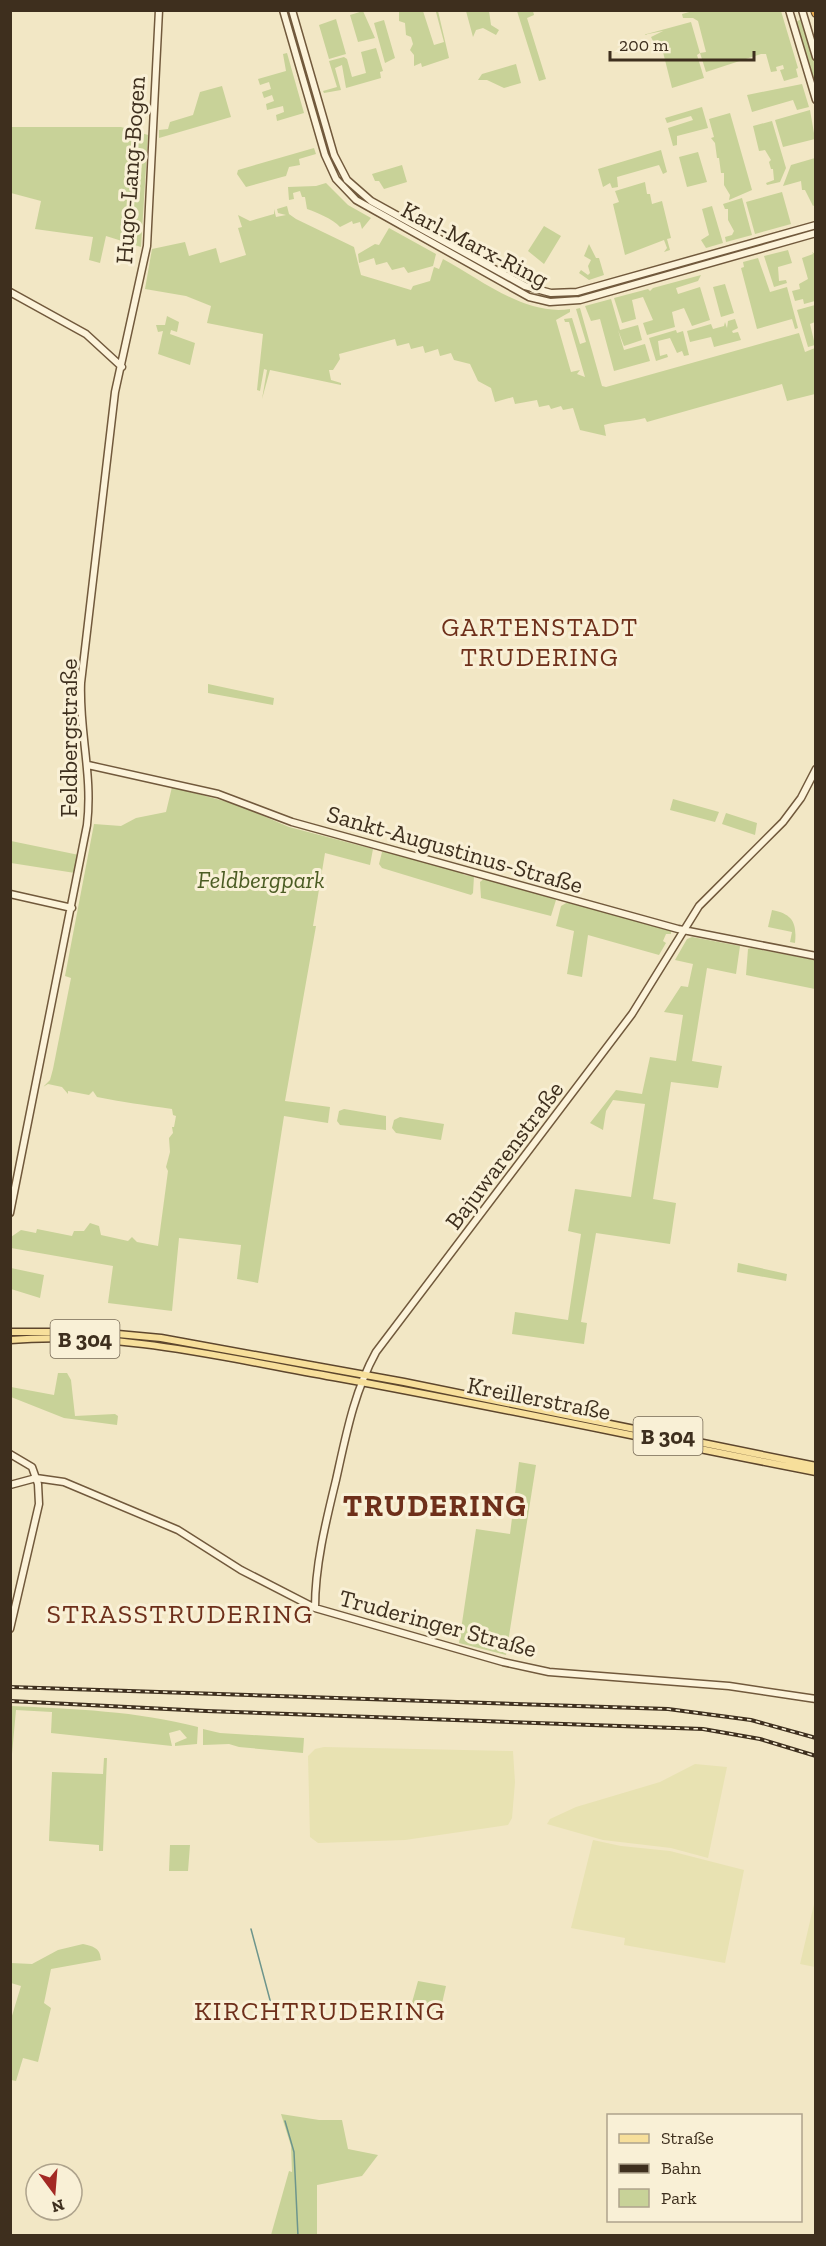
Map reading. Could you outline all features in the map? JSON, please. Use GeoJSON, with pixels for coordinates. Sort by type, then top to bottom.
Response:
{"type":"FeatureCollection","features":[{"type":"Feature","properties":{"kind":"main road","name":"B 304"},"geometry":{"type":"LineString","coordinates":[[10,1332],[85,1332],[151,1337],[364,1374]]}},
{"type":"Feature","properties":{"kind":"main road","name":"B 304"},"geometry":{"type":"LineString","coordinates":[[10,1340],[71,1339],[139,1343],[361,1382]]}},
{"type":"Feature","properties":{"kind":"main road","name":"Kreillerstraße"},"geometry":{"type":"LineString","coordinates":[[364,1374],[816,1466]]}},
{"type":"Feature","properties":{"kind":"main road","name":"Kreillerstraße"},"geometry":{"type":"LineString","coordinates":[[361,1382],[816,1472]]}},
{"type":"Feature","properties":{"kind":"street","name":"Hugo-Lang-Bogen"},"geometry":{"type":"LineString","coordinates":[[122,367],[147,246],[159,10]]}},
{"type":"Feature","properties":{"kind":"street","name":"Karl-Marx-Ring"},"geometry":{"type":"LineString","coordinates":[[283,10],[325,154],[332,172],[347,193],[387,220],[529,297],[549,302],[580,300],[816,233]]}},
{"type":"Feature","properties":{"kind":"street","name":"Karl-Marx-Ring"},"geometry":{"type":"LineString","coordinates":[[292,10],[334,155],[347,180],[370,201],[525,286],[551,293],[577,292],[816,225]]}},
{"type":"Feature","properties":{"kind":"street"},"geometry":{"type":"LineString","coordinates":[[789,10],[816,100]]}},
{"type":"Feature","properties":{"kind":"street"},"geometry":{"type":"LineString","coordinates":[[793,21],[797,16],[803,14],[816,57]]}},
{"type":"Feature","properties":{"kind":"street"},"geometry":{"type":"LineString","coordinates":[[10,292],[86,334],[122,367]]}},
{"type":"Feature","properties":{"kind":"street","name":"Feldbergstraße"},"geometry":{"type":"LineString","coordinates":[[10,1213],[72,908],[88,817],[90,793],[82,725],[81,682],[115,393],[122,367]]}},
{"type":"Feature","properties":{"kind":"street","name":"Sankt-Augustinus-Straße"},"geometry":{"type":"LineString","coordinates":[[88,765],[218,794],[292,822],[683,931],[816,956]]}},
{"type":"Feature","properties":{"kind":"street","name":"Bajuwarenstraße"},"geometry":{"type":"LineString","coordinates":[[315,1608],[325,1529],[364,1374],[389,1335],[632,1014],[683,931],[714,889],[783,822],[801,798],[816,769]]}},
{"type":"Feature","properties":{"kind":"street"},"geometry":{"type":"LineString","coordinates":[[10,894],[72,908]]}},
{"type":"Feature","properties":{"kind":"street"},"geometry":{"type":"LineString","coordinates":[[10,1454],[30,1465],[39,1490],[38,1513],[10,1629]]}},
{"type":"Feature","properties":{"kind":"street","name":"Truderinger Straße"},"geometry":{"type":"LineString","coordinates":[[10,1485],[36,1478],[64,1482],[171,1527],[241,1570],[315,1608],[533,1669],[729,1686],[816,1699]]}},
{"type":"Feature","properties":{"kind":"shaded area"},"geometry":{"type":"Polygon","coordinates":[[[324,1747],[513,1751],[515,1782],[512,1818],[508,1825],[405,1840],[318,1843],[310,1837],[308,1756],[315,1749],[324,1747]]]}},
{"type":"Feature","properties":{"kind":"shaded area"},"geometry":{"type":"Polygon","coordinates":[[[695,1764],[727,1767],[708,1858],[671,1848],[603,1840],[547,1824],[550,1819],[576,1807],[660,1782],[695,1764]]]}},
{"type":"Feature","properties":{"kind":"shaded area"},"geometry":{"type":"Polygon","coordinates":[[[593,1840],[621,1846],[670,1851],[744,1870],[725,1963],[624,1945],[625,1938],[571,1928],[593,1840]]]}},
{"type":"Feature","properties":{"kind":"shaded area"},"geometry":{"type":"Polygon","coordinates":[[[815,1900],[815,1967],[800,1964],[815,1900]]]}},
{"type":"Feature","properties":{"kind":"green space"},"geometry":{"type":"Polygon","coordinates":[[[363,11],[375,38],[358,42],[350,15],[363,11]]]}},
{"type":"Feature","properties":{"kind":"green space"},"geometry":{"type":"Polygon","coordinates":[[[399,11],[423,11],[434,45],[444,42],[436,12],[433,11],[438,11],[449,58],[422,67],[421,63],[414,66],[414,55],[410,50],[413,44],[411,37],[406,35],[405,23],[399,21],[399,11]]]}},
{"type":"Feature","properties":{"kind":"green space"},"geometry":{"type":"Polygon","coordinates":[[[466,11],[489,11],[491,25],[499,30],[496,35],[483,28],[476,30],[473,37],[466,11]]]}},
{"type":"Feature","properties":{"kind":"green space"},"geometry":{"type":"Polygon","coordinates":[[[517,11],[533,11],[534,15],[527,18],[546,79],[539,81],[517,11]]]}},
{"type":"Feature","properties":{"kind":"green space"},"geometry":{"type":"Polygon","coordinates":[[[693,11],[781,11],[798,68],[796,69],[798,77],[784,81],[780,70],[784,69],[783,65],[776,67],[777,71],[771,72],[766,54],[706,72],[700,53],[706,52],[698,21],[693,18],[683,18],[682,14],[693,11]]]}},
{"type":"Feature","properties":{"kind":"green space"},"geometry":{"type":"Polygon","coordinates":[[[336,19],[346,54],[329,59],[319,25],[336,19]]]}},
{"type":"Feature","properties":{"kind":"green space"},"geometry":{"type":"Polygon","coordinates":[[[801,19],[815,63],[815,91],[796,22],[801,19]]]}},
{"type":"Feature","properties":{"kind":"green space"},"geometry":{"type":"Polygon","coordinates":[[[384,20],[395,58],[385,63],[374,23],[384,20]]]}},
{"type":"Feature","properties":{"kind":"green space"},"geometry":{"type":"Polygon","coordinates":[[[691,22],[700,53],[697,55],[704,78],[672,88],[661,44],[658,40],[653,41],[651,37],[663,31],[643,35],[691,22]]]}},
{"type":"Feature","properties":{"kind":"green space"},"geometry":{"type":"Polygon","coordinates":[[[376,48],[383,71],[380,72],[381,78],[346,88],[342,65],[335,68],[341,90],[324,93],[323,91],[337,87],[329,61],[344,57],[347,59],[352,77],[366,73],[361,52],[376,48]]]}},
{"type":"Feature","properties":{"kind":"green space"},"geometry":{"type":"Polygon","coordinates":[[[287,53],[304,113],[277,121],[276,115],[284,112],[283,106],[267,110],[266,104],[274,101],[272,95],[264,98],[262,92],[271,89],[269,82],[260,85],[258,79],[286,71],[283,54],[287,53]]]}},
{"type":"Feature","properties":{"kind":"green space"},"geometry":{"type":"Polygon","coordinates":[[[516,64],[521,83],[504,88],[487,80],[478,80],[482,74],[516,64]]]}},
{"type":"Feature","properties":{"kind":"green space"},"geometry":{"type":"Polygon","coordinates":[[[802,84],[809,107],[797,110],[793,100],[752,112],[747,95],[802,84]]]}},
{"type":"Feature","properties":{"kind":"green space"},"geometry":{"type":"Polygon","coordinates":[[[222,86],[231,117],[159,138],[159,130],[168,129],[170,122],[193,115],[200,92],[222,86]]]}},
{"type":"Feature","properties":{"kind":"green space"},"geometry":{"type":"Polygon","coordinates":[[[702,107],[708,128],[677,136],[677,145],[673,146],[668,128],[693,120],[691,116],[667,123],[665,118],[702,107]]]}},
{"type":"Feature","properties":{"kind":"green space"},"geometry":{"type":"Polygon","coordinates":[[[810,110],[815,139],[783,147],[775,120],[810,110]]]}},
{"type":"Feature","properties":{"kind":"green space"},"geometry":{"type":"Polygon","coordinates":[[[730,113],[752,190],[729,200],[730,195],[724,185],[724,173],[721,173],[715,143],[711,138],[714,137],[709,119],[730,113]]]}},
{"type":"Feature","properties":{"kind":"green space"},"geometry":{"type":"Polygon","coordinates":[[[772,121],[786,168],[780,182],[767,185],[766,183],[774,180],[773,169],[769,162],[771,160],[765,150],[759,151],[753,126],[772,121]]]}},
{"type":"Feature","properties":{"kind":"green space"},"geometry":{"type":"Polygon","coordinates":[[[11,127],[121,127],[148,135],[141,247],[106,236],[100,263],[89,260],[93,237],[35,229],[41,201],[11,193],[11,127]]]}},
{"type":"Feature","properties":{"kind":"green space"},"geometry":{"type":"Polygon","coordinates":[[[314,148],[316,154],[299,159],[300,165],[289,167],[286,176],[246,187],[237,174],[238,170],[314,148]]]}},
{"type":"Feature","properties":{"kind":"green space"},"geometry":{"type":"Polygon","coordinates":[[[661,150],[667,172],[663,174],[659,165],[617,177],[618,187],[612,188],[610,183],[603,187],[598,169],[661,150]]]}},
{"type":"Feature","properties":{"kind":"green space"},"geometry":{"type":"Polygon","coordinates":[[[698,152],[707,182],[687,187],[679,157],[698,152]]]}},
{"type":"Feature","properties":{"kind":"green space"},"geometry":{"type":"Polygon","coordinates":[[[815,158],[815,205],[813,206],[805,190],[802,190],[801,181],[783,186],[791,165],[815,158]]]}},
{"type":"Feature","properties":{"kind":"green space"},"geometry":{"type":"Polygon","coordinates":[[[402,165],[407,182],[384,189],[379,181],[375,181],[372,174],[402,165]]]}},
{"type":"Feature","properties":{"kind":"green space"},"geometry":{"type":"Polygon","coordinates":[[[645,182],[652,204],[662,201],[671,238],[667,239],[670,250],[664,252],[667,248],[664,240],[625,255],[613,204],[619,202],[615,191],[645,182]]]}},
{"type":"Feature","properties":{"kind":"green space"},"geometry":{"type":"Polygon","coordinates":[[[326,183],[348,205],[371,218],[362,229],[360,222],[353,224],[352,221],[340,227],[320,214],[307,209],[305,197],[302,197],[300,191],[293,193],[294,199],[289,200],[288,187],[316,186],[326,183]]]}},
{"type":"Feature","properties":{"kind":"green space"},"geometry":{"type":"Polygon","coordinates":[[[782,192],[791,224],[755,234],[746,202],[782,192]]]}},
{"type":"Feature","properties":{"kind":"green space"},"geometry":{"type":"Polygon","coordinates":[[[742,198],[752,235],[726,242],[725,237],[732,235],[734,231],[728,220],[728,209],[725,209],[723,204],[742,198]]]}},
{"type":"Feature","properties":{"kind":"green space"},"geometry":{"type":"Polygon","coordinates":[[[287,206],[289,214],[296,219],[354,247],[361,275],[411,290],[413,286],[430,281],[434,267],[439,269],[443,259],[520,302],[553,310],[570,309],[570,312],[556,320],[571,372],[580,370],[577,374],[585,377],[569,322],[565,322],[564,319],[572,318],[580,344],[586,342],[576,309],[580,308],[602,386],[606,387],[799,333],[805,352],[815,348],[815,394],[787,401],[782,384],[647,422],[645,418],[604,425],[606,436],[580,430],[573,408],[563,410],[561,406],[551,409],[549,405],[539,407],[537,400],[515,404],[513,397],[495,402],[491,388],[478,381],[470,364],[454,360],[451,353],[440,356],[438,349],[425,353],[423,346],[411,349],[409,343],[397,346],[395,339],[339,354],[340,359],[333,370],[329,370],[331,380],[341,385],[270,370],[262,399],[267,370],[264,369],[260,391],[257,390],[263,334],[207,323],[211,306],[186,296],[145,289],[152,249],[185,242],[189,256],[216,248],[220,263],[246,255],[238,228],[242,227],[238,215],[250,221],[274,214],[274,209],[276,217],[286,215],[278,213],[277,209],[287,206]]]}},
{"type":"Feature","properties":{"kind":"green space"},"geometry":{"type":"Polygon","coordinates":[[[712,206],[723,243],[706,248],[701,240],[709,235],[702,209],[712,206]]]}},
{"type":"Feature","properties":{"kind":"green space"},"geometry":{"type":"Polygon","coordinates":[[[544,226],[561,236],[544,264],[528,251],[544,226]]]}},
{"type":"Feature","properties":{"kind":"green space"},"geometry":{"type":"Polygon","coordinates":[[[389,228],[436,254],[433,266],[408,273],[404,267],[392,270],[387,262],[376,265],[374,258],[359,263],[358,254],[375,244],[379,245],[389,228]]]}},
{"type":"Feature","properties":{"kind":"green space"},"geometry":{"type":"Polygon","coordinates":[[[589,244],[596,258],[599,258],[604,275],[589,280],[579,273],[581,270],[588,275],[590,273],[588,266],[591,260],[584,256],[589,244]]]}},
{"type":"Feature","properties":{"kind":"green space"},"geometry":{"type":"Polygon","coordinates":[[[788,250],[792,263],[778,267],[779,281],[786,280],[787,283],[774,287],[764,256],[788,250]]]}},
{"type":"Feature","properties":{"kind":"green space"},"geometry":{"type":"Polygon","coordinates":[[[812,252],[815,254],[815,301],[804,304],[803,299],[795,301],[792,291],[800,289],[799,284],[808,279],[802,258],[813,254],[812,252]]]}},
{"type":"Feature","properties":{"kind":"green space"},"geometry":{"type":"Polygon","coordinates":[[[758,258],[770,292],[787,287],[798,328],[795,329],[792,319],[757,329],[741,268],[744,267],[743,262],[758,258]]]}},
{"type":"Feature","properties":{"kind":"green space"},"geometry":{"type":"Polygon","coordinates":[[[701,275],[698,281],[676,288],[678,294],[700,287],[710,320],[692,326],[684,308],[672,312],[675,327],[647,335],[643,323],[653,320],[643,297],[632,300],[636,319],[622,323],[614,298],[648,289],[650,291],[653,288],[701,275]]]}},
{"type":"Feature","properties":{"kind":"green space"},"geometry":{"type":"Polygon","coordinates":[[[725,284],[734,313],[721,317],[713,287],[725,284]]]}},
{"type":"Feature","properties":{"kind":"green space"},"geometry":{"type":"Polygon","coordinates":[[[611,299],[620,330],[638,325],[642,340],[624,346],[618,330],[624,350],[645,344],[650,361],[614,371],[600,319],[591,321],[585,306],[611,299]]]}},
{"type":"Feature","properties":{"kind":"green space"},"geometry":{"type":"Polygon","coordinates":[[[815,305],[815,322],[810,324],[815,345],[808,347],[797,310],[815,305]]]}},
{"type":"Feature","properties":{"kind":"green space"},"geometry":{"type":"Polygon","coordinates":[[[167,316],[179,322],[177,332],[171,330],[170,334],[195,343],[190,365],[158,354],[163,331],[158,332],[156,325],[165,325],[167,316]]]}},
{"type":"Feature","properties":{"kind":"green space"},"geometry":{"type":"Polygon","coordinates":[[[735,319],[738,328],[732,331],[733,333],[738,332],[741,340],[714,347],[711,337],[690,342],[687,331],[711,324],[713,329],[724,326],[725,322],[727,328],[728,321],[735,319]]]}},
{"type":"Feature","properties":{"kind":"green space"},"geometry":{"type":"Polygon","coordinates":[[[676,330],[677,333],[683,331],[689,355],[684,356],[682,351],[677,353],[670,338],[658,341],[660,356],[667,354],[668,357],[656,361],[649,338],[676,330]]]}},
{"type":"Feature","properties":{"kind":"green space"},"geometry":{"type":"Polygon","coordinates":[[[208,684],[274,698],[273,705],[208,693],[208,684]]]}},
{"type":"Feature","properties":{"kind":"green space","name":"Feldbergpark"},"geometry":{"type":"Polygon","coordinates":[[[172,787],[235,804],[289,827],[373,849],[370,865],[325,853],[313,926],[316,926],[285,1101],[330,1107],[328,1123],[284,1116],[258,1283],[237,1279],[241,1245],[179,1238],[172,1311],[108,1303],[113,1266],[11,1248],[11,1237],[21,1230],[36,1233],[37,1229],[72,1236],[74,1231],[84,1231],[90,1223],[99,1226],[101,1235],[128,1241],[132,1237],[137,1242],[158,1246],[168,1171],[166,1167],[170,1152],[169,1138],[173,1133],[172,1127],[174,1127],[176,1116],[173,1115],[172,1109],[97,1097],[93,1091],[89,1095],[68,1091],[68,1094],[62,1087],[48,1084],[43,1087],[50,1080],[53,1069],[71,978],[65,976],[94,824],[121,826],[136,818],[166,812],[172,787]]]}},
{"type":"Feature","properties":{"kind":"green space"},"geometry":{"type":"Polygon","coordinates":[[[673,799],[719,812],[715,822],[670,810],[673,799]]]}},
{"type":"Feature","properties":{"kind":"green space"},"geometry":{"type":"Polygon","coordinates":[[[726,813],[757,823],[755,835],[722,824],[726,813]]]}},
{"type":"Feature","properties":{"kind":"green space"},"geometry":{"type":"Polygon","coordinates":[[[11,841],[79,855],[75,873],[11,863],[11,841]]]}},
{"type":"Feature","properties":{"kind":"green space"},"geometry":{"type":"Polygon","coordinates":[[[387,851],[464,875],[474,876],[473,893],[471,895],[382,868],[379,864],[382,852],[387,851]]]}},
{"type":"Feature","properties":{"kind":"green space"},"geometry":{"type":"Polygon","coordinates":[[[485,878],[554,897],[556,900],[551,916],[481,898],[480,882],[485,878]]]}},
{"type":"Feature","properties":{"kind":"green space"},"geometry":{"type":"Polygon","coordinates":[[[568,902],[671,931],[671,934],[666,934],[663,941],[666,943],[659,955],[588,935],[582,977],[567,974],[574,931],[556,926],[561,906],[568,902]]]}},
{"type":"Feature","properties":{"kind":"green space"},"geometry":{"type":"Polygon","coordinates":[[[772,910],[785,914],[792,920],[795,943],[790,942],[792,932],[768,927],[772,910]]]}},
{"type":"Feature","properties":{"kind":"green space"},"geometry":{"type":"Polygon","coordinates":[[[692,937],[740,946],[736,974],[707,968],[692,1061],[722,1066],[718,1088],[671,1082],[653,1199],[676,1203],[670,1244],[596,1233],[581,1322],[587,1323],[584,1344],[512,1334],[515,1312],[568,1320],[581,1234],[568,1231],[575,1189],[631,1197],[645,1104],[613,1100],[606,1111],[603,1130],[590,1123],[616,1090],[642,1094],[650,1057],[676,1061],[683,1015],[664,1012],[681,986],[688,987],[693,964],[675,960],[687,939],[692,937]]]}},
{"type":"Feature","properties":{"kind":"green space"},"geometry":{"type":"Polygon","coordinates":[[[748,949],[815,960],[815,989],[746,975],[748,949]]]}},
{"type":"Feature","properties":{"kind":"green space"},"geometry":{"type":"Polygon","coordinates":[[[344,1109],[386,1116],[386,1130],[340,1125],[337,1121],[339,1111],[344,1109]]]}},
{"type":"Feature","properties":{"kind":"green space"},"geometry":{"type":"Polygon","coordinates":[[[400,1117],[444,1124],[441,1140],[396,1133],[392,1128],[394,1120],[400,1117]]]}},
{"type":"Feature","properties":{"kind":"green space"},"geometry":{"type":"Polygon","coordinates":[[[738,1263],[787,1274],[786,1281],[737,1272],[738,1263]]]}},
{"type":"Feature","properties":{"kind":"green space"},"geometry":{"type":"Polygon","coordinates":[[[11,1268],[44,1275],[40,1298],[11,1289],[11,1268]]]}},
{"type":"Feature","properties":{"kind":"green space"},"geometry":{"type":"Polygon","coordinates":[[[58,1373],[67,1373],[71,1380],[75,1416],[115,1414],[118,1416],[117,1425],[64,1418],[11,1397],[11,1387],[54,1395],[58,1373]]]}},
{"type":"Feature","properties":{"kind":"green space"},"geometry":{"type":"Polygon","coordinates":[[[519,1462],[536,1465],[506,1655],[459,1643],[476,1529],[510,1534],[519,1462]]]}},
{"type":"Feature","properties":{"kind":"green space"},"geometry":{"type":"Polygon","coordinates":[[[11,1706],[152,1717],[198,1727],[197,1744],[175,1746],[175,1743],[187,1738],[180,1730],[169,1733],[172,1746],[51,1733],[52,1712],[16,1710],[11,1765],[11,1706]]]}},
{"type":"Feature","properties":{"kind":"green space"},"geometry":{"type":"Polygon","coordinates":[[[203,1729],[220,1733],[304,1738],[303,1753],[229,1744],[203,1745],[203,1729]]]}},
{"type":"Feature","properties":{"kind":"green space"},"geometry":{"type":"Polygon","coordinates":[[[104,1758],[107,1758],[103,1851],[99,1851],[99,1845],[49,1841],[52,1772],[103,1774],[104,1758]]]}},
{"type":"Feature","properties":{"kind":"green space"},"geometry":{"type":"Polygon","coordinates":[[[170,1845],[190,1845],[188,1871],[169,1871],[170,1845]]]}},
{"type":"Feature","properties":{"kind":"green space"},"geometry":{"type":"Polygon","coordinates":[[[83,1944],[96,1949],[101,1960],[51,1969],[44,2003],[51,2008],[38,2062],[23,2058],[16,2081],[11,2080],[11,2019],[21,1986],[11,1983],[11,1963],[32,1964],[58,1950],[83,1944]]]}},
{"type":"Feature","properties":{"kind":"green space"},"geometry":{"type":"Polygon","coordinates":[[[418,1981],[446,1986],[440,2012],[411,2006],[418,1981]]]}},
{"type":"Feature","properties":{"kind":"green space"},"geometry":{"type":"Polygon","coordinates":[[[281,2114],[319,2120],[342,2120],[348,2149],[378,2155],[362,2176],[317,2185],[317,2235],[271,2235],[289,2171],[292,2172],[291,2146],[281,2114]]]}},
{"type":"Feature","properties":{"kind":"waterway"},"geometry":{"type":"LineString","coordinates":[[251,1929],[274,2015]]}},
{"type":"Feature","properties":{"kind":"waterway"},"geometry":{"type":"LineString","coordinates":[[285,2121],[294,2152],[298,2236]]}},
{"type":"Feature","properties":{"kind":"railway"},"geometry":{"type":"LineString","coordinates":[[10,1687],[668,1709],[751,1720],[816,1738]]}},
{"type":"Feature","properties":{"kind":"railway"},"geometry":{"type":"LineString","coordinates":[[10,1701],[206,1711],[703,1729],[760,1739],[816,1756]]}},
{"type":"Feature","properties":{"kind":"district","name":"GARTENSTADT TRUDERING"},"geometry":{"type":"Point","coordinates":[540,642]}},
{"type":"Feature","properties":{"kind":"district","name":"TRUDERING"},"geometry":{"type":"Point","coordinates":[435,1506]}},
{"type":"Feature","properties":{"kind":"district","name":"STRASSTRUDERING"},"geometry":{"type":"Point","coordinates":[180,1614]}},
{"type":"Feature","properties":{"kind":"district","name":"KIRCHTRUDERING"},"geometry":{"type":"Point","coordinates":[320,2011]}}]}
